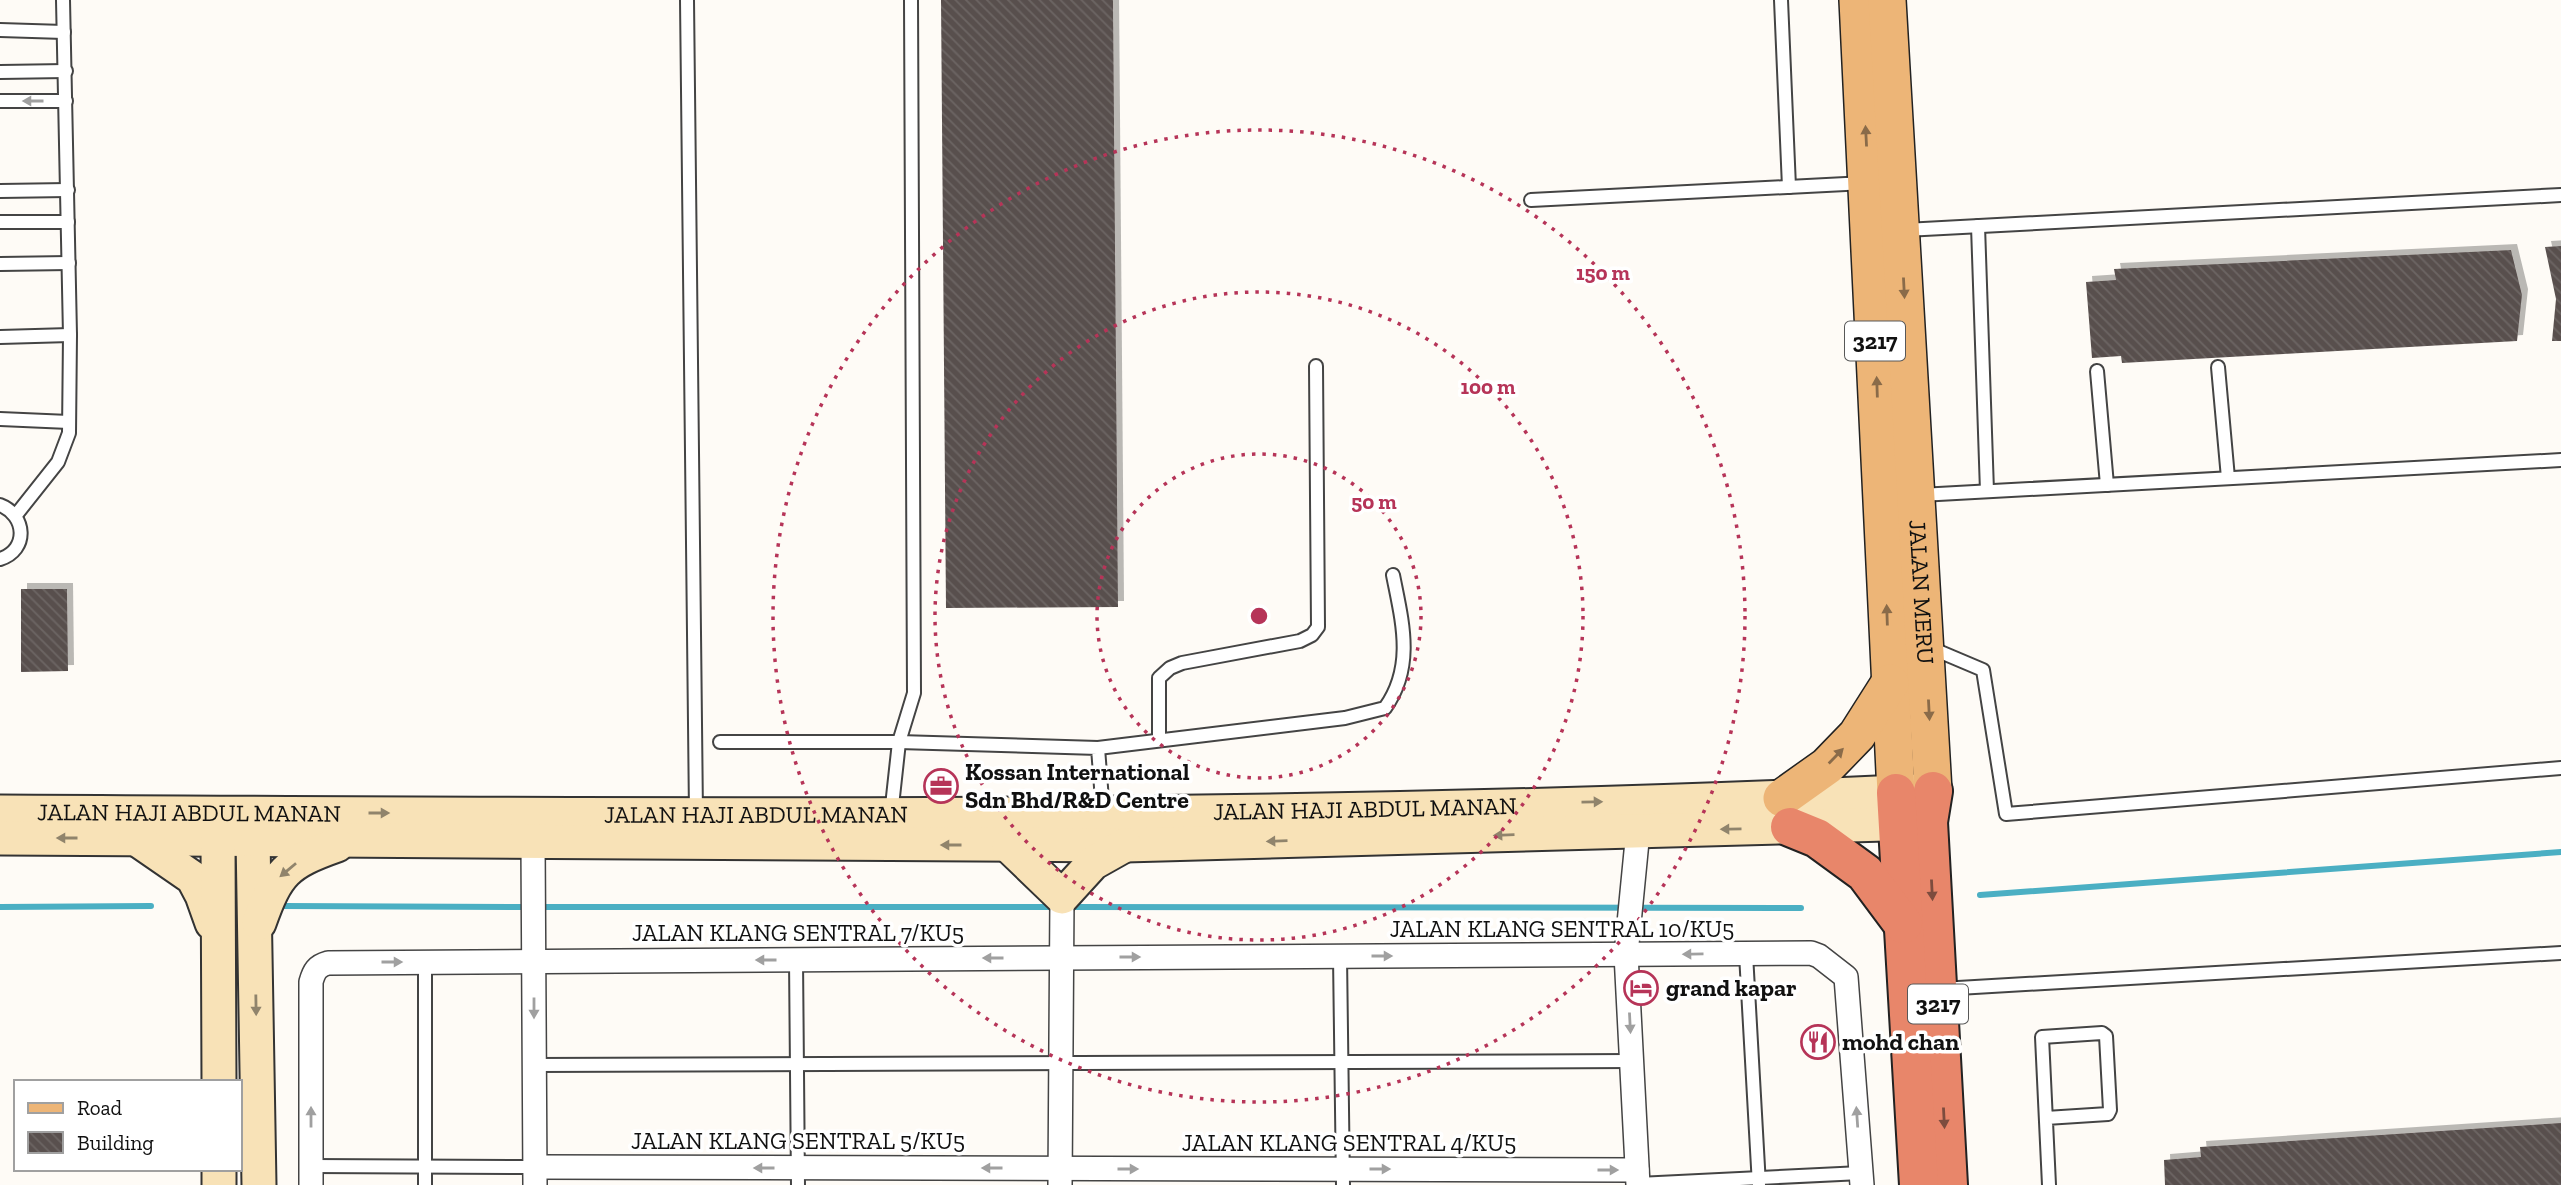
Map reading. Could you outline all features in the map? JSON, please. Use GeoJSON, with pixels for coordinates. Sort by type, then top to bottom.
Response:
{"type":"FeatureCollection","features":[{"type":"Feature","properties":{"kind":"highway","name":"JALAN MERU"},"geometry":{"type":"LineString","coordinates":[[1914,807],[1903,924],[1919,1185]]}},
{"type":"Feature","properties":{"kind":"highway","name":"JALAN MERU"},"geometry":{"type":"LineString","coordinates":[[1914,807],[1937,989],[1948,1185]]}},
{"type":"Feature","properties":{"kind":"highway"},"geometry":{"type":"LineString","coordinates":[[1786,812],[1865,873],[1903,924]]}},
{"type":"Feature","properties":{"kind":"main road","name":"JALAN MERU"},"geometry":{"type":"LineString","coordinates":[[1858,0],[1890,683],[1914,807]]}},
{"type":"Feature","properties":{"kind":"main road","name":"JALAN MERU"},"geometry":{"type":"LineString","coordinates":[[1887,0],[1925,645],[1914,807]]}},
{"type":"Feature","properties":{"kind":"main road"},"geometry":{"type":"LineString","coordinates":[[1786,812],[1857,735],[1890,683]]}},
{"type":"Feature","properties":{"kind":"street","name":"JALAN HAJI ABDUL MANAN"},"geometry":{"type":"LineString","coordinates":[[0,812],[245,826],[696,814],[1786,812],[1914,807]]}},
{"type":"Feature","properties":{"kind":"street","name":"JALAN HAJI ABDUL MANAN"},"geometry":{"type":"LineString","coordinates":[[245,826],[349,841],[1125,845],[1638,831],[1786,812]]}},
{"type":"Feature","properties":{"kind":"street"},"geometry":{"type":"LineString","coordinates":[[219,1080],[218,840],[245,826],[254,937],[259,1185]]}},
{"type":"Feature","properties":{"kind":"street"},"geometry":{"type":"LineString","coordinates":[[1637,1180],[1626,954],[1638,831]]}},
{"type":"Feature","properties":{"kind":"street","name":"JALAN HAJI ABDUL MANAN"},"geometry":{"type":"LineString","coordinates":[[0,838],[218,840]]}},
{"type":"Feature","properties":{"kind":"street"},"geometry":{"type":"LineString","coordinates":[[135,838],[192,878],[202,895],[218,942]]}},
{"type":"Feature","properties":{"kind":"street"},"geometry":{"type":"LineString","coordinates":[[254,937],[270,891],[285,870],[311,854],[349,841]]}},
{"type":"Feature","properties":{"kind":"street"},"geometry":{"type":"LineString","coordinates":[[533,842],[535,1176]]}},
{"type":"Feature","properties":{"kind":"street"},"geometry":{"type":"LineString","coordinates":[[1009,845],[1062,897]]}},
{"type":"Feature","properties":{"kind":"street"},"geometry":{"type":"LineString","coordinates":[[1060,1177],[1062,897],[1093,863],[1125,845]]}},
{"type":"Feature","properties":{"kind":"street","name":"JALAN KLANG SENTRAL 10/KU5"},"geometry":{"type":"LineString","coordinates":[[1061,958],[1811,953],[1846,977],[1861,1179]]}},
{"type":"Feature","properties":{"kind":"street","name":"JALAN KLANG SENTRAL 7/KU5"},"geometry":{"type":"LineString","coordinates":[[311,1176],[311,982],[313,972],[319,965],[328,962],[1061,958]]}},
{"type":"Feature","properties":{"kind":"street","name":"JALAN KLANG SENTRAL 5/KU5"},"geometry":{"type":"LineString","coordinates":[[535,1176],[1060,1177]]}},
{"type":"Feature","properties":{"kind":"street","name":"JALAN KLANG SENTRAL 4/KU5"},"geometry":{"type":"LineString","coordinates":[[1060,1177],[1637,1180]]}},
{"type":"Feature","properties":{"kind":"lane"},"geometry":{"type":"LineString","coordinates":[[16,515],[58,462],[66,446],[69,422],[68,190],[63,0]]}},
{"type":"Feature","properties":{"kind":"lane"},"geometry":{"type":"LineString","coordinates":[[687,0],[696,814]]}},
{"type":"Feature","properties":{"kind":"lane"},"geometry":{"type":"LineString","coordinates":[[891,815],[900,742],[914,693],[911,0]]}},
{"type":"Feature","properties":{"kind":"lane"},"geometry":{"type":"LineString","coordinates":[[1781,0],[1788,187]]}},
{"type":"Feature","properties":{"kind":"lane"},"geometry":{"type":"LineString","coordinates":[[0,30],[64,32]]}},
{"type":"Feature","properties":{"kind":"lane"},"geometry":{"type":"LineString","coordinates":[[0,72],[66,71]]}},
{"type":"Feature","properties":{"kind":"lane"},"geometry":{"type":"LineString","coordinates":[[0,102],[66,102]]}},
{"type":"Feature","properties":{"kind":"lane"},"geometry":{"type":"LineString","coordinates":[[1531,200],[1868,183]]}},
{"type":"Feature","properties":{"kind":"lane"},"geometry":{"type":"LineString","coordinates":[[0,191],[68,190]]}},
{"type":"Feature","properties":{"kind":"lane"},"geometry":{"type":"LineString","coordinates":[[1901,230],[2561,195]]}},
{"type":"Feature","properties":{"kind":"lane"},"geometry":{"type":"LineString","coordinates":[[0,222],[68,222]]}},
{"type":"Feature","properties":{"kind":"lane"},"geometry":{"type":"LineString","coordinates":[[1978,226],[1987,491]]}},
{"type":"Feature","properties":{"kind":"lane"},"geometry":{"type":"LineString","coordinates":[[0,264],[69,263]]}},
{"type":"Feature","properties":{"kind":"lane"},"geometry":{"type":"LineString","coordinates":[[0,337],[70,335]]}},
{"type":"Feature","properties":{"kind":"lane"},"geometry":{"type":"LineString","coordinates":[[1159,740],[1159,678],[1170,668],[1182,663],[1300,641],[1312,635],[1318,627],[1316,366]]}},
{"type":"Feature","properties":{"kind":"lane"},"geometry":{"type":"LineString","coordinates":[[2218,367],[2228,478]]}},
{"type":"Feature","properties":{"kind":"lane"},"geometry":{"type":"LineString","coordinates":[[2097,372],[2107,485]]}},
{"type":"Feature","properties":{"kind":"lane"},"geometry":{"type":"LineString","coordinates":[[0,419],[69,422]]}},
{"type":"Feature","properties":{"kind":"lane"},"geometry":{"type":"LineString","coordinates":[[1917,495],[2561,460]]}},
{"type":"Feature","properties":{"kind":"lane"},"geometry":{"type":"LineString","coordinates":[[0,505],[9,508],[16,515],[22,533],[14,551],[0,559]]}},
{"type":"Feature","properties":{"kind":"lane"},"geometry":{"type":"LineString","coordinates":[[720,742],[900,742],[1098,748],[1369,714],[1385,708],[1395,691],[1403,660],[1405,634],[1393,575]]}},
{"type":"Feature","properties":{"kind":"lane"},"geometry":{"type":"LineString","coordinates":[[1925,645],[1983,670],[2006,814],[2561,768]]}},
{"type":"Feature","properties":{"kind":"lane"},"geometry":{"type":"LineString","coordinates":[[1098,748],[1103,813]]}},
{"type":"Feature","properties":{"kind":"lane"},"geometry":{"type":"LineString","coordinates":[[1937,989],[2561,953]]}},
{"type":"Feature","properties":{"kind":"lane"},"geometry":{"type":"LineString","coordinates":[[1746,954],[1758,1182]]}},
{"type":"Feature","properties":{"kind":"lane"},"geometry":{"type":"LineString","coordinates":[[1340,956],[1343,1177]]}},
{"type":"Feature","properties":{"kind":"lane"},"geometry":{"type":"LineString","coordinates":[[796,959],[798,1176]]}},
{"type":"Feature","properties":{"kind":"lane"},"geometry":{"type":"LineString","coordinates":[[425,962],[425,1185]]}},
{"type":"Feature","properties":{"kind":"lane"},"geometry":{"type":"LineString","coordinates":[[2046,1118],[2108,1114],[2110,1110],[2106,1036],[2102,1033],[2042,1037],[2049,1185]]}},
{"type":"Feature","properties":{"kind":"lane"},"geometry":{"type":"LineString","coordinates":[[534,1065],[1632,1061]]}},
{"type":"Feature","properties":{"kind":"lane"},"geometry":{"type":"LineString","coordinates":[[311,1176],[425,1167],[535,1176]]}},
{"type":"Feature","properties":{"kind":"lane"},"geometry":{"type":"LineString","coordinates":[[1637,1180],[1758,1182],[1861,1179]]}},
{"type":"Feature","properties":{"kind":"building"},"geometry":{"type":"Polygon","coordinates":[[[941,0],[1113,0],[1118,607],[946,608],[941,0]]]}},
{"type":"Feature","properties":{"kind":"building"},"geometry":{"type":"Polygon","coordinates":[[[2561,246],[2561,341],[2552,341],[2556,299],[2545,247],[2561,246]]]}},
{"type":"Feature","properties":{"kind":"building"},"geometry":{"type":"Polygon","coordinates":[[[2511,250],[2522,295],[2517,341],[2122,363],[2121,356],[2092,358],[2086,282],[2116,280],[2114,269],[2511,250]]]}},
{"type":"Feature","properties":{"kind":"building"},"geometry":{"type":"Polygon","coordinates":[[[21,589],[67,589],[68,671],[21,672],[21,589]]]}},
{"type":"Feature","properties":{"kind":"building"},"geometry":{"type":"Polygon","coordinates":[[[2561,1123],[2561,1185],[2165,1185],[2164,1160],[2201,1157],[2200,1147],[2561,1123]]]}},
{"type":"Feature","properties":{"kind":"waterway"},"geometry":{"type":"LineString","coordinates":[[1980,895],[2561,852]]}},
{"type":"Feature","properties":{"kind":"waterway"},"geometry":{"type":"LineString","coordinates":[[0,907],[151,906]]}},
{"type":"Feature","properties":{"kind":"waterway"},"geometry":{"type":"LineString","coordinates":[[283,906],[528,907]]}},
{"type":"Feature","properties":{"kind":"waterway"},"geometry":{"type":"LineString","coordinates":[[539,907],[1057,907]]}},
{"type":"Feature","properties":{"kind":"waterway"},"geometry":{"type":"LineString","coordinates":[[1068,907],[1801,908]]}},
{"type":"Feature","properties":{"kind":"place","name":"Kossan International Sdn Bhd/R&D Centre"},"geometry":{"type":"Point","coordinates":[941,786]}},
{"type":"Feature","properties":{"kind":"place","name":"grand kapar"},"geometry":{"type":"Point","coordinates":[1641,988]}},
{"type":"Feature","properties":{"kind":"place","name":"mohd chan"},"geometry":{"type":"Point","coordinates":[1818,1042]}}]}
